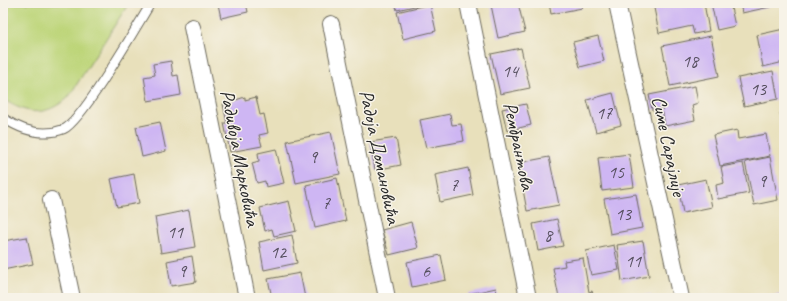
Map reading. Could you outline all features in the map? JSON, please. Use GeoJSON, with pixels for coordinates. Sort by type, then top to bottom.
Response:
{"type":"FeatureCollection","features":[{"type":"Feature","properties":{"kind":"street","name":"Рембрантова"},"geometry":{"type":"LineString","coordinates":[[468,3],[528,298]]}},
{"type":"Feature","properties":{"kind":"street","name":"Симе Сарајлије"},"geometry":{"type":"LineString","coordinates":[[617,3],[681,298]]}},
{"type":"Feature","properties":{"kind":"street","name":"Радоја Домановића"},"geometry":{"type":"LineString","coordinates":[[331,24],[387,298]]}},
{"type":"Feature","properties":{"kind":"street","name":"Радивоја Марковића"},"geometry":{"type":"LineString","coordinates":[[192,27],[247,298]]}},
{"type":"Feature","properties":{"kind":"street"},"geometry":{"type":"LineString","coordinates":[[51,200],[72,298]]}},
{"type":"Feature","properties":{"kind":"lane"},"geometry":{"type":"LineString","coordinates":[[3,118],[13,125],[32,132],[49,132],[65,128],[83,111],[151,3]]}},
{"type":"Feature","properties":{"kind":"green space"},"geometry":{"type":"Polygon","coordinates":[[[3,3],[129,3],[68,98],[51,108],[36,112],[20,108],[3,99],[3,3]]]}},
{"type":"Feature","properties":{"kind":"building"},"geometry":{"type":"Polygon","coordinates":[[[246,3],[248,12],[221,18],[218,4],[246,3]]]}},
{"type":"Feature","properties":{"kind":"building"},"geometry":{"type":"Polygon","coordinates":[[[395,3],[423,3],[423,4],[397,10],[395,3]]]}},
{"type":"Feature","properties":{"kind":"building"},"geometry":{"type":"Polygon","coordinates":[[[518,3],[525,32],[498,38],[491,5],[518,3]]]}},
{"type":"Feature","properties":{"kind":"building"},"geometry":{"type":"Polygon","coordinates":[[[549,3],[581,3],[582,8],[551,14],[549,3]]]}},
{"type":"Feature","properties":{"kind":"building"},"geometry":{"type":"Polygon","coordinates":[[[653,3],[704,3],[709,31],[694,34],[692,26],[659,33],[653,3]]]}},
{"type":"Feature","properties":{"kind":"building"},"geometry":{"type":"Polygon","coordinates":[[[711,3],[730,3],[735,26],[717,30],[711,3]]]}},
{"type":"Feature","properties":{"kind":"building"},"geometry":{"type":"Polygon","coordinates":[[[740,3],[769,3],[770,7],[742,13],[740,3]]]}},
{"type":"Feature","properties":{"kind":"building"},"geometry":{"type":"Polygon","coordinates":[[[430,4],[436,31],[403,39],[397,12],[430,4]]]}},
{"type":"Feature","properties":{"kind":"building"},"geometry":{"type":"Polygon","coordinates":[[[784,29],[784,62],[763,67],[757,35],[784,29]]]}},
{"type":"Feature","properties":{"kind":"building"},"geometry":{"type":"Polygon","coordinates":[[[598,36],[604,61],[580,67],[573,42],[598,36]]]}},
{"type":"Feature","properties":{"kind":"building"},"geometry":{"type":"Polygon","coordinates":[[[711,36],[719,76],[670,86],[662,46],[711,36]]]}},
{"type":"Feature","properties":{"kind":"building"},"geometry":{"type":"Polygon","coordinates":[[[521,48],[530,88],[500,94],[491,54],[521,48]]]}},
{"type":"Feature","properties":{"kind":"building"},"geometry":{"type":"Polygon","coordinates":[[[171,61],[173,76],[178,75],[181,95],[148,101],[144,77],[155,75],[153,64],[171,61]]]}},
{"type":"Feature","properties":{"kind":"building"},"geometry":{"type":"Polygon","coordinates":[[[773,71],[778,99],[744,106],[738,78],[773,71]]]}},
{"type":"Feature","properties":{"kind":"building"},"geometry":{"type":"Polygon","coordinates":[[[695,86],[698,103],[692,105],[695,120],[665,126],[662,108],[652,110],[649,95],[695,86]]]}},
{"type":"Feature","properties":{"kind":"building"},"geometry":{"type":"Polygon","coordinates":[[[613,93],[621,125],[596,132],[587,100],[613,93]]]}},
{"type":"Feature","properties":{"kind":"building"},"geometry":{"type":"Polygon","coordinates":[[[245,97],[245,100],[256,97],[260,115],[264,114],[268,133],[259,135],[262,146],[230,152],[224,123],[227,123],[223,104],[245,97]]]}},
{"type":"Feature","properties":{"kind":"building"},"geometry":{"type":"Polygon","coordinates":[[[526,104],[531,125],[507,131],[502,109],[526,104]]]}},
{"type":"Feature","properties":{"kind":"building"},"geometry":{"type":"Polygon","coordinates":[[[784,112],[784,128],[783,128],[780,113],[784,112]]]}},
{"type":"Feature","properties":{"kind":"building"},"geometry":{"type":"Polygon","coordinates":[[[450,114],[452,125],[461,124],[464,141],[426,148],[420,120],[450,114]]]}},
{"type":"Feature","properties":{"kind":"building"},"geometry":{"type":"Polygon","coordinates":[[[160,122],[166,151],[142,157],[136,127],[160,122]]]}},
{"type":"Feature","properties":{"kind":"building"},"geometry":{"type":"Polygon","coordinates":[[[737,130],[738,139],[766,134],[770,156],[720,166],[713,135],[737,130]]]}},
{"type":"Feature","properties":{"kind":"building"},"geometry":{"type":"Polygon","coordinates":[[[331,132],[340,174],[296,183],[287,141],[331,132]]]}},
{"type":"Feature","properties":{"kind":"building"},"geometry":{"type":"Polygon","coordinates":[[[396,138],[401,165],[375,170],[370,142],[396,138]]]}},
{"type":"Feature","properties":{"kind":"building"},"geometry":{"type":"Polygon","coordinates":[[[276,149],[284,183],[266,187],[265,181],[257,183],[252,163],[259,161],[258,153],[276,149]]]}},
{"type":"Feature","properties":{"kind":"building"},"geometry":{"type":"Polygon","coordinates":[[[629,154],[634,187],[602,191],[598,158],[629,154]]]}},
{"type":"Feature","properties":{"kind":"building"},"geometry":{"type":"Polygon","coordinates":[[[549,157],[559,205],[527,211],[518,163],[549,157]]]}},
{"type":"Feature","properties":{"kind":"building"},"geometry":{"type":"Polygon","coordinates":[[[770,157],[778,200],[754,205],[745,162],[770,157]]]}},
{"type":"Feature","properties":{"kind":"building"},"geometry":{"type":"Polygon","coordinates":[[[743,163],[749,193],[718,199],[716,185],[724,183],[721,167],[743,163]]]}},
{"type":"Feature","properties":{"kind":"building"},"geometry":{"type":"Polygon","coordinates":[[[468,168],[473,195],[440,202],[435,175],[468,168]]]}},
{"type":"Feature","properties":{"kind":"building"},"geometry":{"type":"Polygon","coordinates":[[[134,174],[139,203],[117,207],[111,179],[134,174]]]}},
{"type":"Feature","properties":{"kind":"building"},"geometry":{"type":"Polygon","coordinates":[[[337,178],[346,221],[315,228],[306,185],[337,178]]]}},
{"type":"Feature","properties":{"kind":"building"},"geometry":{"type":"Polygon","coordinates":[[[706,179],[712,207],[683,213],[678,185],[706,179]]]}},
{"type":"Feature","properties":{"kind":"building"},"geometry":{"type":"Polygon","coordinates":[[[636,194],[642,228],[610,234],[604,199],[636,194]]]}},
{"type":"Feature","properties":{"kind":"building"},"geometry":{"type":"Polygon","coordinates":[[[289,201],[296,231],[274,236],[272,229],[265,231],[260,208],[289,201]]]}},
{"type":"Feature","properties":{"kind":"building"},"geometry":{"type":"Polygon","coordinates":[[[189,210],[195,247],[161,253],[155,217],[189,210]]]}},
{"type":"Feature","properties":{"kind":"building"},"geometry":{"type":"Polygon","coordinates":[[[557,219],[563,246],[538,251],[533,224],[557,219]]]}},
{"type":"Feature","properties":{"kind":"building"},"geometry":{"type":"Polygon","coordinates":[[[411,222],[418,248],[389,255],[382,230],[411,222]]]}},
{"type":"Feature","properties":{"kind":"building"},"geometry":{"type":"Polygon","coordinates":[[[292,235],[297,263],[264,270],[259,242],[292,235]]]}},
{"type":"Feature","properties":{"kind":"building"},"geometry":{"type":"Polygon","coordinates":[[[27,237],[33,264],[3,270],[3,241],[27,237]]]}},
{"type":"Feature","properties":{"kind":"building"},"geometry":{"type":"Polygon","coordinates":[[[643,241],[649,276],[622,281],[617,245],[643,241]]]}},
{"type":"Feature","properties":{"kind":"building"},"geometry":{"type":"Polygon","coordinates":[[[614,245],[619,270],[591,275],[586,251],[614,245]]]}},
{"type":"Feature","properties":{"kind":"building"},"geometry":{"type":"Polygon","coordinates":[[[441,255],[446,280],[412,287],[407,262],[441,255]]]}},
{"type":"Feature","properties":{"kind":"building"},"geometry":{"type":"Polygon","coordinates":[[[192,256],[196,282],[171,286],[167,261],[192,256]]]}},
{"type":"Feature","properties":{"kind":"building"},"geometry":{"type":"Polygon","coordinates":[[[583,258],[589,292],[592,291],[594,298],[559,298],[553,268],[565,266],[564,261],[583,258]]]}},
{"type":"Feature","properties":{"kind":"building"},"geometry":{"type":"Polygon","coordinates":[[[300,273],[305,298],[272,298],[268,279],[300,273]]]}},
{"type":"Feature","properties":{"kind":"building"},"geometry":{"type":"Polygon","coordinates":[[[496,288],[498,298],[470,298],[469,294],[496,288]]]}},
{"type":"Feature","properties":{"kind":"building"},"geometry":{"type":"Polygon","coordinates":[[[651,294],[651,298],[635,298],[635,297],[651,294]]]}},
{"type":"Feature","properties":{"kind":"building"},"geometry":{"type":"Polygon","coordinates":[[[784,294],[784,298],[773,298],[772,296],[784,294]]]}}]}
